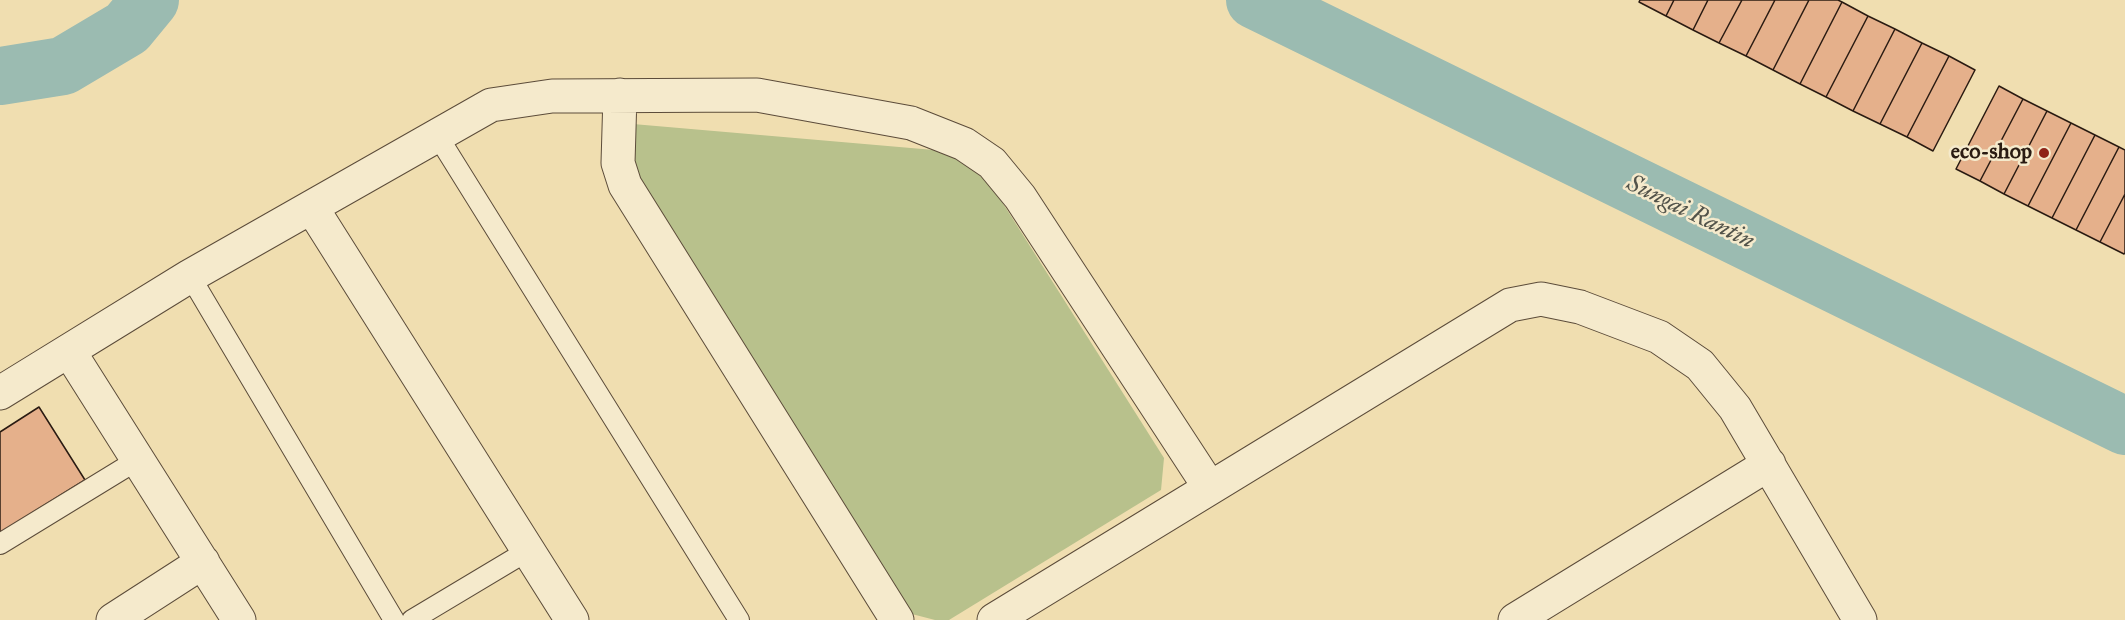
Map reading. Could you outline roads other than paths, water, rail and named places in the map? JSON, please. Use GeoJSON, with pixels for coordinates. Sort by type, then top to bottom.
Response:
{"type":"FeatureCollection","features":[{"type":"Feature","properties":{"kind":"street"},"geometry":{"type":"LineString","coordinates":[[620,95],[618,163],[625,185],[897,620]]}},
{"type":"Feature","properties":{"kind":"street"},"geometry":{"type":"LineString","coordinates":[[0,393],[190,276],[491,105],[552,96],[757,95],[911,123],[964,144],[992,163],[1020,197],[1210,488]]}},
{"type":"Feature","properties":{"kind":"street"},"geometry":{"type":"LineString","coordinates":[[312,208],[572,620]]}},
{"type":"Feature","properties":{"kind":"street"},"geometry":{"type":"LineString","coordinates":[[994,620],[1510,305],[1541,299],[1580,307],[1659,337],[1700,365],[1735,408],[1860,620]]}},
{"type":"Feature","properties":{"kind":"street"},"geometry":{"type":"LineString","coordinates":[[69,351],[239,620]]}},
{"type":"Feature","properties":{"kind":"street"},"geometry":{"type":"LineString","coordinates":[[1515,620],[1769,464]]}},
{"type":"Feature","properties":{"kind":"street"},"geometry":{"type":"LineString","coordinates":[[113,620],[203,562]]}},
{"type":"Feature","properties":{"kind":"lane"},"geometry":{"type":"LineString","coordinates":[[437,135],[740,620]]}},
{"type":"Feature","properties":{"kind":"lane"},"geometry":{"type":"LineString","coordinates":[[190,276],[394,620]]}},
{"type":"Feature","properties":{"kind":"lane"},"geometry":{"type":"LineString","coordinates":[[0,544],[138,459]]}},
{"type":"Feature","properties":{"kind":"lane"},"geometry":{"type":"LineString","coordinates":[[412,620],[529,550]]}},
{"type":"Feature","properties":{"kind":"waterway","name":"Sungai Rantin"},"geometry":{"type":"LineString","coordinates":[[0,76],[63,66],[127,28],[150,0]]}},
{"type":"Feature","properties":{"kind":"waterway","name":"Sungai Rantin"},"geometry":{"type":"LineString","coordinates":[[1255,0],[2125,426]]}},
{"type":"Feature","properties":{"kind":"place","name":"eco-shop"},"geometry":{"type":"Point","coordinates":[2044,153]}}]}
